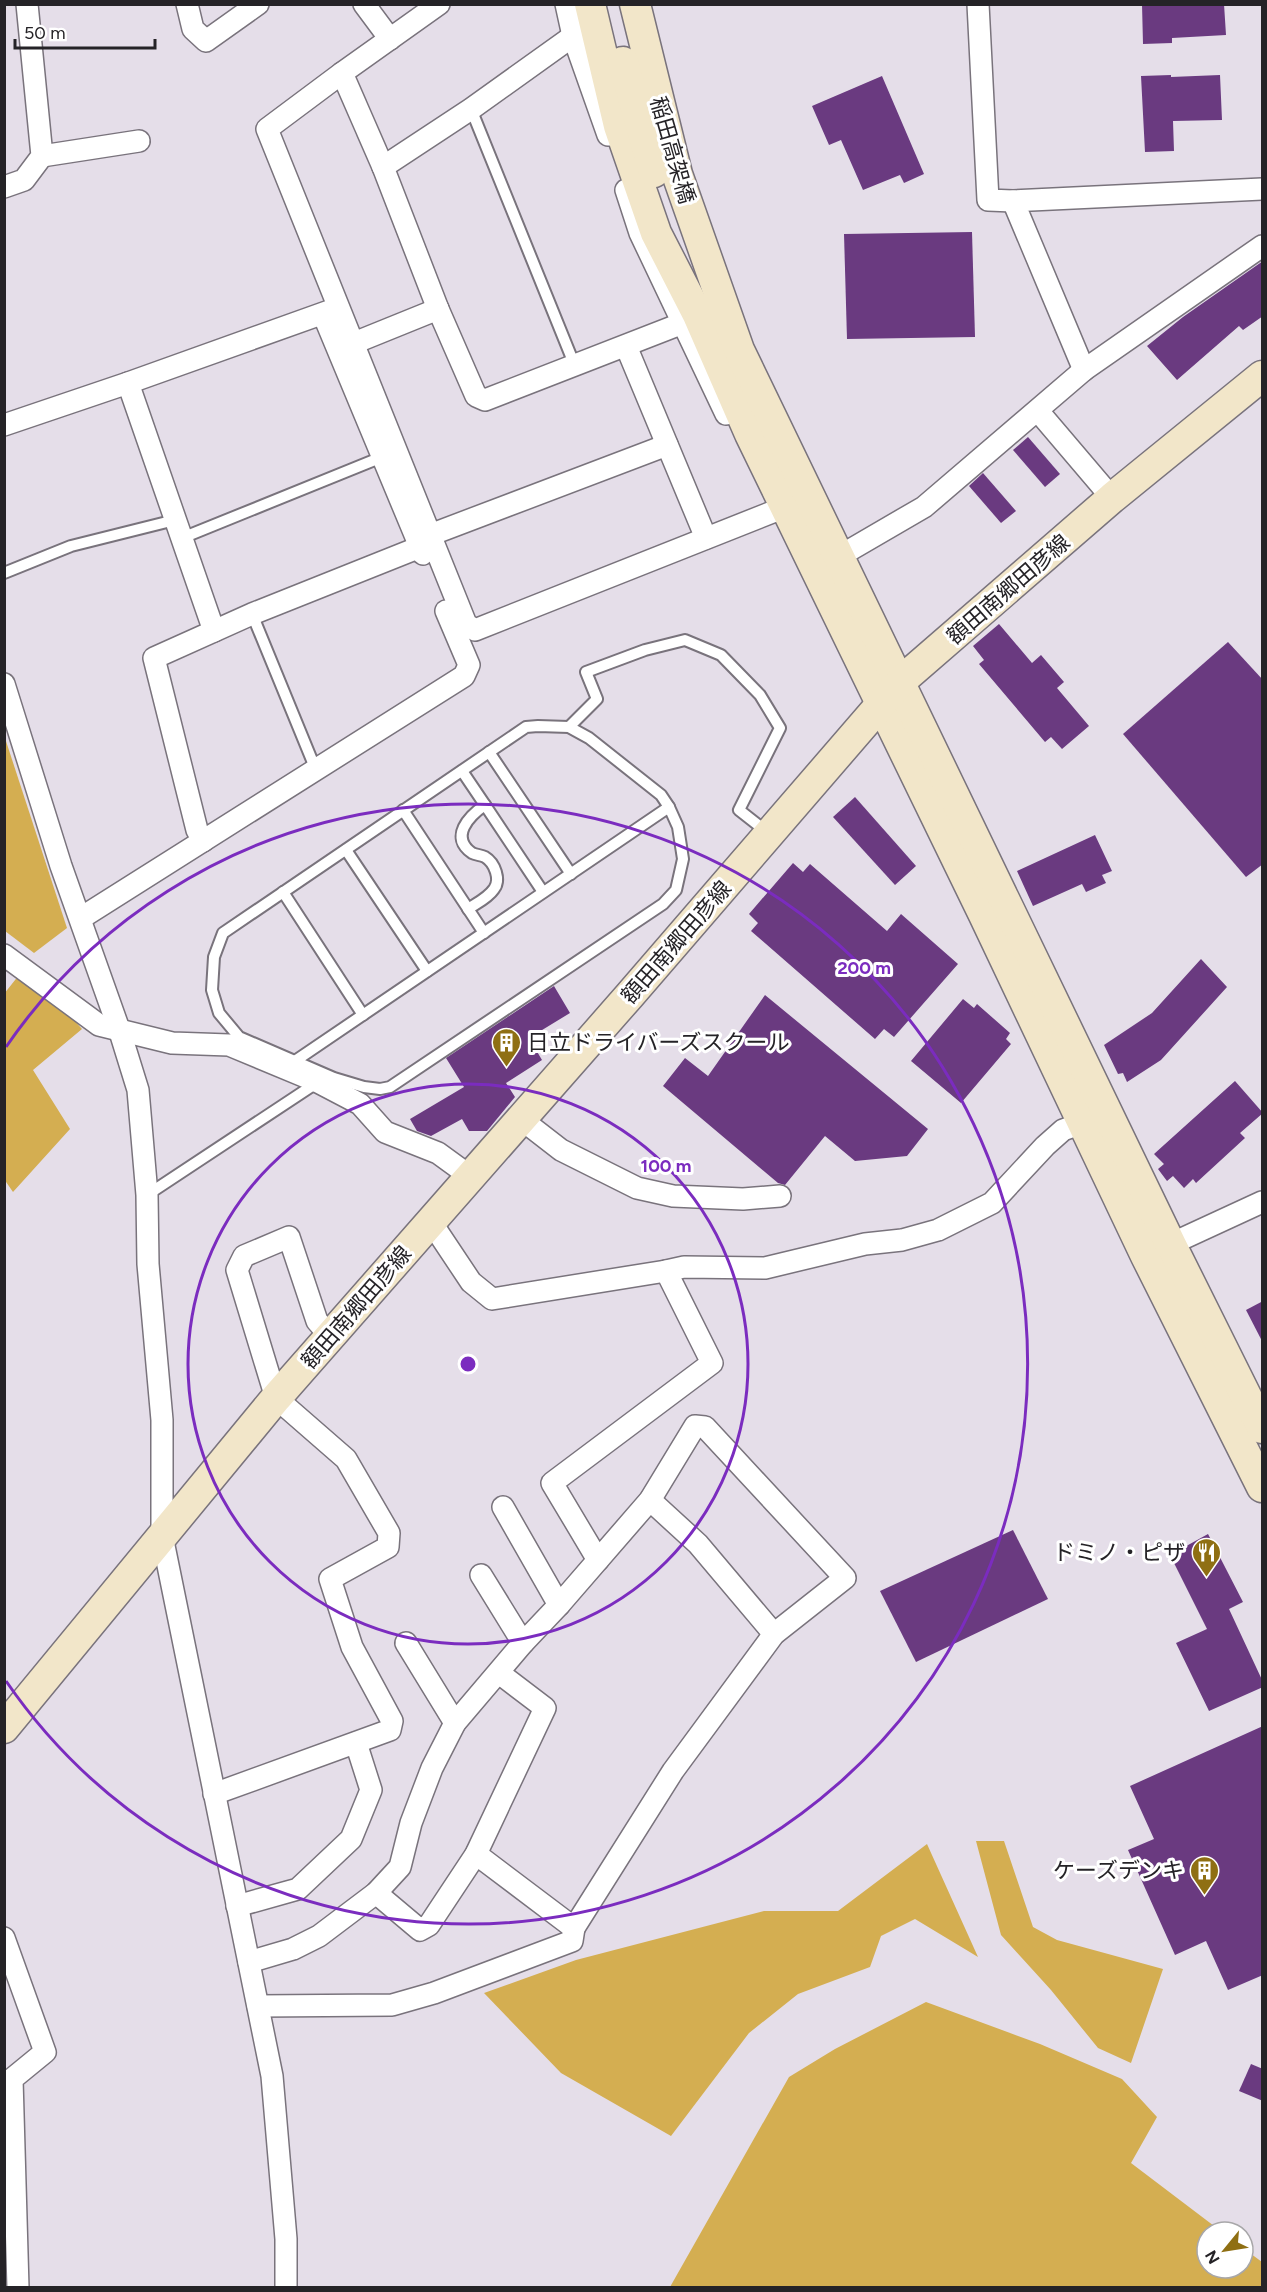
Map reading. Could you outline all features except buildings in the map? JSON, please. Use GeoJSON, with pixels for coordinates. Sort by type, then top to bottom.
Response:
{"type":"FeatureCollection","features":[{"type":"Feature","properties":{"kind":"street"},"geometry":{"type":"LineString","coordinates":[[4,187],[24,180],[42,156],[27,4]]}},
{"type":"Feature","properties":{"kind":"street"},"geometry":{"type":"LineString","coordinates":[[187,4],[193,29],[206,40],[258,4]]}},
{"type":"Feature","properties":{"kind":"street"},"geometry":{"type":"LineString","coordinates":[[364,4],[390,39]]}},
{"type":"Feature","properties":{"kind":"street"},"geometry":{"type":"LineString","coordinates":[[439,4],[267,129],[382,458],[466,624],[475,630],[779,510]]}},
{"type":"Feature","properties":{"kind":"street"},"geometry":{"type":"LineString","coordinates":[[566,4],[573,36],[640,233],[690,319],[750,434],[779,510],[881,706],[984,915],[1082,1123],[1263,1428]]}},
{"type":"Feature","properties":{"kind":"street"},"geometry":{"type":"LineString","coordinates":[[590,4],[619,126],[656,233],[690,319]]}},
{"type":"Feature","properties":{"kind":"street","name":"稲田高架橋"},"geometry":{"type":"LineString","coordinates":[[611,4],[621,53],[671,234],[690,319]]}},
{"type":"Feature","properties":{"kind":"street","name":"稲田高架橋"},"geometry":{"type":"LineString","coordinates":[[635,4],[677,174],[721,293],[739,350],[768,409]]}},
{"type":"Feature","properties":{"kind":"street"},"geometry":{"type":"LineString","coordinates":[[650,4],[664,64],[695,169],[743,314],[768,409],[838,557],[901,681],[1263,1487]]}},
{"type":"Feature","properties":{"kind":"street"},"geometry":{"type":"LineString","coordinates":[[978,4],[988,200],[1013,201],[1263,189]]}},
{"type":"Feature","properties":{"kind":"street"},"geometry":{"type":"LineString","coordinates":[[383,167],[471,109],[573,36]]}},
{"type":"Feature","properties":{"kind":"street"},"geometry":{"type":"LineString","coordinates":[[342,73],[383,167],[438,309],[476,396],[484,400],[690,319]]}},
{"type":"Feature","properties":{"kind":"street"},"geometry":{"type":"LineString","coordinates":[[42,156],[139,141]]}},
{"type":"Feature","properties":{"kind":"street"},"geometry":{"type":"LineString","coordinates":[[1013,201],[1084,370]]}},
{"type":"Feature","properties":{"kind":"street"},"geometry":{"type":"LineString","coordinates":[[838,557],[924,507],[1084,370],[1263,246]]}},
{"type":"Feature","properties":{"kind":"street"},"geometry":{"type":"LineString","coordinates":[[354,343],[438,309]]}},
{"type":"Feature","properties":{"kind":"street"},"geometry":{"type":"LineString","coordinates":[[81,918],[464,676],[469,665],[354,343],[331,311]]}},
{"type":"Feature","properties":{"kind":"street"},"geometry":{"type":"LineString","coordinates":[[4,424],[331,311]]}},
{"type":"Feature","properties":{"kind":"street"},"geometry":{"type":"LineString","coordinates":[[626,346],[705,538]]}},
{"type":"Feature","properties":{"kind":"street","name":"額田南郷田彦線"},"geometry":{"type":"LineString","coordinates":[[4,1728],[276,1398],[901,681],[1112,498],[1263,376]]}},
{"type":"Feature","properties":{"kind":"street"},"geometry":{"type":"LineString","coordinates":[[128,383],[214,631]]}},
{"type":"Feature","properties":{"kind":"street"},"geometry":{"type":"LineString","coordinates":[[1038,411],[1112,498]]}},
{"type":"Feature","properties":{"kind":"street"},"geometry":{"type":"LineString","coordinates":[[203,841],[197,830],[154,658],[425,541],[667,445]]}},
{"type":"Feature","properties":{"kind":"street"},"geometry":{"type":"LineString","coordinates":[[4,684],[61,866],[81,918],[138,1090],[147,1195],[148,1264],[162,1420],[162,1536],[272,2076],[286,2239],[286,2288]]}},
{"type":"Feature","properties":{"kind":"street"},"geometry":{"type":"LineString","coordinates":[[4,955],[99,1025],[172,1043],[229,1045],[318,1082],[360,1104],[385,1132],[438,1154],[471,1177]]}},
{"type":"Feature","properties":{"kind":"street"},"geometry":{"type":"LineString","coordinates":[[521,1119],[561,1150],[637,1188],[673,1197],[743,1199],[780,1196]]}},
{"type":"Feature","properties":{"kind":"street"},"geometry":{"type":"LineString","coordinates":[[430,1222],[471,1282],[492,1299],[684,1267],[765,1268],[865,1244],[902,1240],[938,1230],[992,1203],[1063,1130],[1082,1123]]}},
{"type":"Feature","properties":{"kind":"street"},"geometry":{"type":"LineString","coordinates":[[1158,1250],[1263,1202]]}},
{"type":"Feature","properties":{"kind":"street"},"geometry":{"type":"LineString","coordinates":[[214,1794],[390,1730],[392,1721],[352,1647],[330,1579],[388,1547],[389,1533],[346,1459],[276,1398],[237,1270],[244,1256],[289,1237],[317,1321],[330,1336]]}},
{"type":"Feature","properties":{"kind":"street"},"geometry":{"type":"LineString","coordinates":[[598,1560],[552,1483],[712,1363],[666,1271]]}},
{"type":"Feature","properties":{"kind":"street"},"geometry":{"type":"LineString","coordinates":[[249,1962],[293,1949],[319,1936],[376,1893],[400,1867],[411,1823],[432,1768],[455,1723],[650,1500],[695,1426],[705,1427],[845,1578],[774,1634],[673,1771],[574,1928],[572,1941],[434,1993],[392,2005],[258,2006]]}},
{"type":"Feature","properties":{"kind":"street"},"geometry":{"type":"LineString","coordinates":[[650,1500],[698,1544],[774,1634]]}},
{"type":"Feature","properties":{"kind":"street"},"geometry":{"type":"LineString","coordinates":[[503,1507],[559,1605]]}},
{"type":"Feature","properties":{"kind":"street"},"geometry":{"type":"LineString","coordinates":[[481,1575],[523,1643]]}},
{"type":"Feature","properties":{"kind":"street"},"geometry":{"type":"LineString","coordinates":[[406,1643],[455,1723]]}},
{"type":"Feature","properties":{"kind":"street"},"geometry":{"type":"LineString","coordinates":[[376,1893],[420,1930],[429,1925],[476,1854],[546,1708],[499,1672]]}},
{"type":"Feature","properties":{"kind":"street"},"geometry":{"type":"LineString","coordinates":[[237,1906],[298,1889],[351,1839],[371,1790],[356,1743]]}},
{"type":"Feature","properties":{"kind":"street"},"geometry":{"type":"LineString","coordinates":[[476,1854],[574,1928]]}},
{"type":"Feature","properties":{"kind":"street"},"geometry":{"type":"LineString","coordinates":[[4,1938],[45,2052],[12,2079],[18,2288]]}},
{"type":"Feature","properties":{"kind":"lane"},"geometry":{"type":"LineString","coordinates":[[471,109],[575,366]]}},
{"type":"Feature","properties":{"kind":"lane"},"geometry":{"type":"LineString","coordinates":[[4,573],[71,546],[179,529],[382,458]]}},
{"type":"Feature","properties":{"kind":"lane"},"geometry":{"type":"LineString","coordinates":[[252,614],[316,770]]}},
{"type":"Feature","properties":{"kind":"lane"},"geometry":{"type":"LineString","coordinates":[[569,727],[597,699],[586,672],[645,650],[686,640],[721,656],[760,695],[780,728],[739,810],[770,834]]}},
{"type":"Feature","properties":{"kind":"lane"},"geometry":{"type":"LineString","coordinates":[[526,727],[569,727],[589,738],[661,795],[669,807],[678,827],[683,859],[675,890],[663,904],[390,1087],[380,1089],[364,1087],[334,1078],[239,1037],[219,1013],[212,990],[214,957],[222,933],[489,752],[526,727]]}},
{"type":"Feature","properties":{"kind":"lane"},"geometry":{"type":"LineString","coordinates":[[489,752],[571,874]]}},
{"type":"Feature","properties":{"kind":"lane"},"geometry":{"type":"LineString","coordinates":[[462,771],[543,892]]}},
{"type":"Feature","properties":{"kind":"lane"},"geometry":{"type":"LineString","coordinates":[[468,909],[490,895],[496,887],[498,878],[494,865],[485,856],[474,854],[465,846],[461,836],[468,818],[485,805]]}},
{"type":"Feature","properties":{"kind":"lane"},"geometry":{"type":"LineString","coordinates":[[295,1061],[669,807]]}},
{"type":"Feature","properties":{"kind":"lane"},"geometry":{"type":"LineString","coordinates":[[404,810],[483,933]]}},
{"type":"Feature","properties":{"kind":"lane"},"geometry":{"type":"LineString","coordinates":[[346,850],[427,971]]}},
{"type":"Feature","properties":{"kind":"lane"},"geometry":{"type":"LineString","coordinates":[[283,892],[363,1015]]}},
{"type":"Feature","properties":{"kind":"lane"},"geometry":{"type":"LineString","coordinates":[[147,1195],[318,1082]]}},
{"type":"Feature","properties":{"kind":"shaded area"},"geometry":{"type":"Polygon","coordinates":[[[5,738],[67,928],[34,953],[5,931],[5,738]]]}},
{"type":"Feature","properties":{"kind":"shaded area"},"geometry":{"type":"Polygon","coordinates":[[[19,975],[66,1011],[82,1029],[33,1070],[70,1129],[13,1192],[4,1179],[4,994],[19,975]]]}},
{"type":"Feature","properties":{"kind":"shaded area"},"geometry":{"type":"Polygon","coordinates":[[[976,1841],[1004,1841],[1033,1927],[1057,1940],[1163,1969],[1131,2063],[1098,2048],[1051,1990],[1001,1935],[976,1841]]]}},
{"type":"Feature","properties":{"kind":"shaded area"},"geometry":{"type":"Polygon","coordinates":[[[927,1844],[978,1957],[915,1919],[881,1936],[870,1967],[798,1994],[749,2033],[671,2136],[561,2073],[484,1993],[576,1960],[764,1911],[838,1911],[927,1844]]]}},
{"type":"Feature","properties":{"kind":"shaded area"},"geometry":{"type":"Polygon","coordinates":[[[926,2002],[1040,2044],[1122,2079],[1157,2117],[1131,2163],[1206,2220],[1195,2220],[1195,2280],[1255,2280],[1255,2257],[1262,2262],[1262,2287],[670,2287],[789,2077],[835,2049],[926,2002]]]}},
{"type":"Feature","properties":{"kind":"place","name":"日立ドライバーズスクール"},"geometry":{"type":"Point","coordinates":[506,1068]}},
{"type":"Feature","properties":{"kind":"place","name":"ドミノ・ピザ"},"geometry":{"type":"Point","coordinates":[1206,1578]}},
{"type":"Feature","properties":{"kind":"place","name":"ケーズデンキ"},"geometry":{"type":"Point","coordinates":[1205,1896]}}]}
